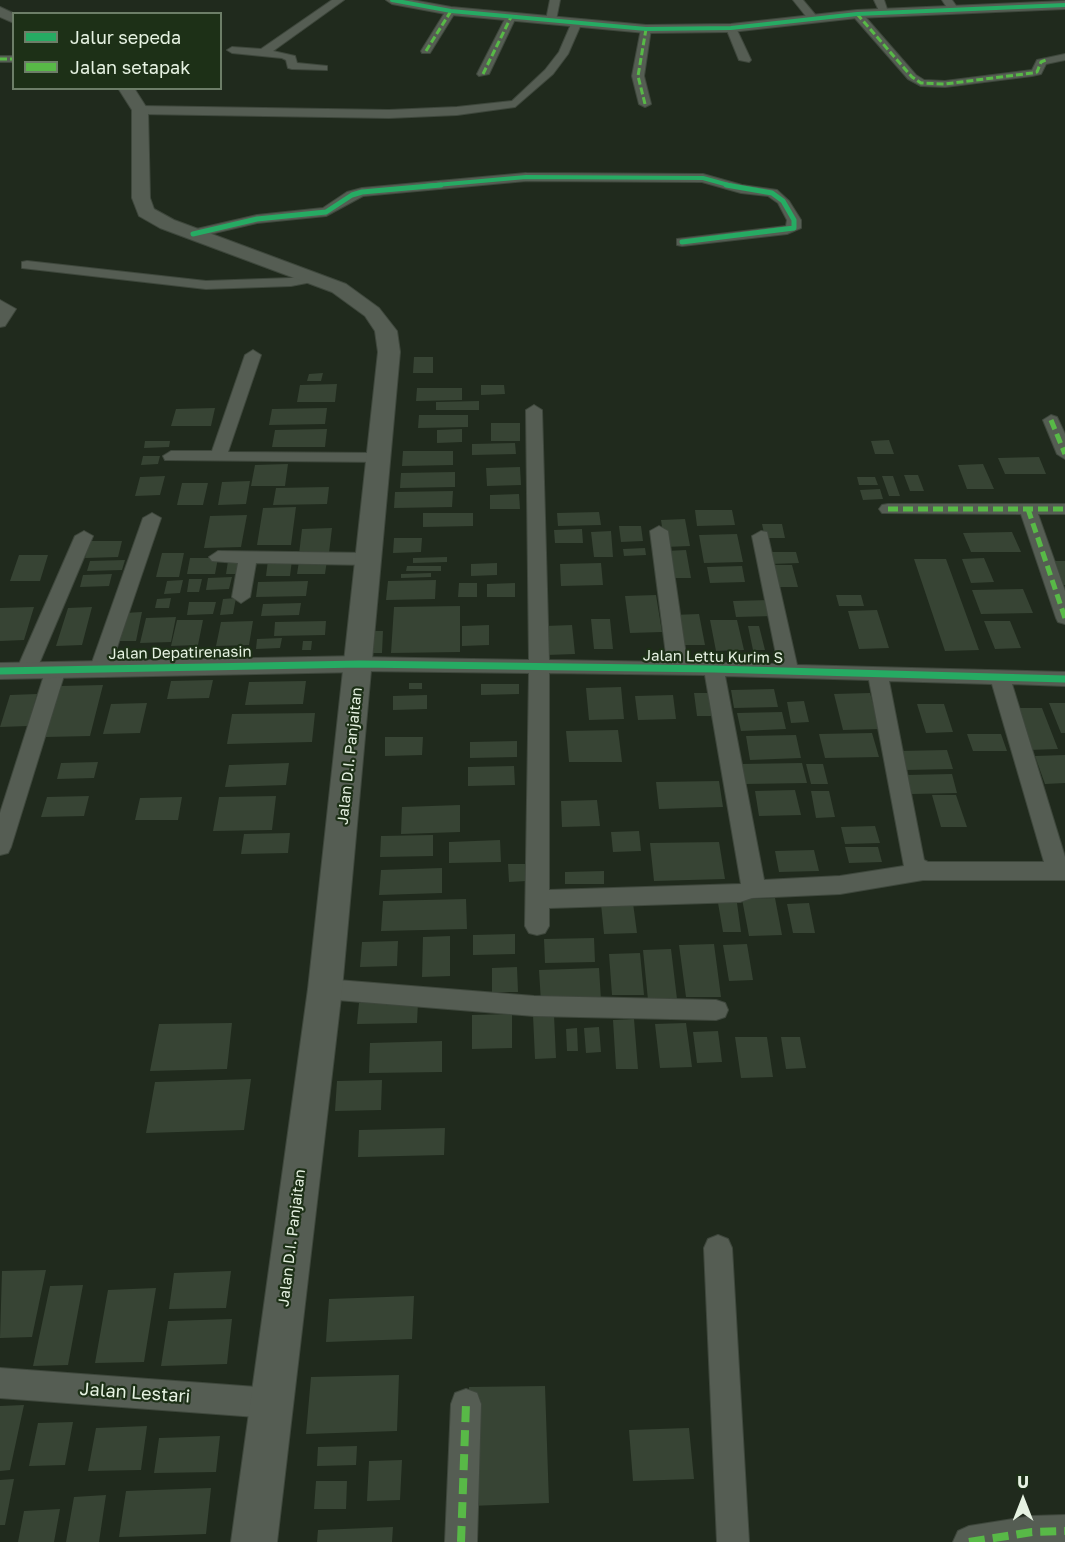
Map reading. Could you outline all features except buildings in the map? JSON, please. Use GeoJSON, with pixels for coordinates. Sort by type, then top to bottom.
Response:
{"type":"FeatureCollection","features":[{"type":"Feature","properties":{"kind":"main road","name":"Jalan D.I. Panjaitan"},"geometry":{"type":"LineString","coordinates":[[133,99],[141,198],[146,212],[167,224],[339,288],[372,312],[386,331],[389,352],[360,664],[325,989],[270,1403],[254,1542]]}},
{"type":"Feature","properties":{"kind":"street"},"geometry":{"type":"LineString","coordinates":[[265,51],[339,0]]}},
{"type":"Feature","properties":{"kind":"street"},"geometry":{"type":"LineString","coordinates":[[392,0],[451,11],[646,29],[730,28],[951,5],[1065,5]]}},
{"type":"Feature","properties":{"kind":"street"},"geometry":{"type":"LineString","coordinates":[[550,20],[555,0]]}},
{"type":"Feature","properties":{"kind":"street"},"geometry":{"type":"LineString","coordinates":[[798,0],[813,18]]}},
{"type":"Feature","properties":{"kind":"street"},"geometry":{"type":"LineString","coordinates":[[879,0],[885,13]]}},
{"type":"Feature","properties":{"kind":"street"},"geometry":{"type":"LineString","coordinates":[[426,51],[451,11]]}},
{"type":"Feature","properties":{"kind":"street"},"geometry":{"type":"LineString","coordinates":[[857,14],[912,77],[921,83],[945,84],[1032,73],[1037,72],[1041,62],[1065,57]]}},
{"type":"Feature","properties":{"kind":"street"},"geometry":{"type":"LineString","coordinates":[[483,74],[510,17]]}},
{"type":"Feature","properties":{"kind":"street"},"geometry":{"type":"LineString","coordinates":[[133,99],[388,114],[458,111],[515,104],[549,72],[564,52],[577,22]]}},
{"type":"Feature","properties":{"kind":"street"},"geometry":{"type":"LineString","coordinates":[[730,28],[745,60]]}},
{"type":"Feature","properties":{"kind":"street"},"geometry":{"type":"LineString","coordinates":[[645,104],[638,76],[646,29]]}},
{"type":"Feature","properties":{"kind":"street"},"geometry":{"type":"LineString","coordinates":[[232,50],[265,51],[291,58],[292,66],[323,68]]}},
{"type":"Feature","properties":{"kind":"street"},"geometry":{"type":"LineString","coordinates":[[193,234],[257,219],[326,212],[352,195],[362,192],[526,177],[703,178],[741,189],[772,192],[783,201],[794,220],[794,228],[787,230],[682,242]]}},
{"type":"Feature","properties":{"kind":"street"},"geometry":{"type":"LineString","coordinates":[[27,265],[206,285],[291,282],[312,278]]}},
{"type":"Feature","properties":{"kind":"street"},"geometry":{"type":"LineString","coordinates":[[0,304],[9,309],[0,323]]}},
{"type":"Feature","properties":{"kind":"street"},"geometry":{"type":"LineString","coordinates":[[218,457],[253,355]]}},
{"type":"Feature","properties":{"kind":"street"},"geometry":{"type":"LineString","coordinates":[[534,410],[539,667],[537,926]]}},
{"type":"Feature","properties":{"kind":"street"},"geometry":{"type":"LineString","coordinates":[[1051,420],[1065,454]]}},
{"type":"Feature","properties":{"kind":"street"},"geometry":{"type":"LineString","coordinates":[[171,456],[379,458]]}},
{"type":"Feature","properties":{"kind":"street"},"geometry":{"type":"LineString","coordinates":[[888,509],[1065,510]]}},
{"type":"Feature","properties":{"kind":"street"},"geometry":{"type":"LineString","coordinates":[[1028,509],[1065,618]]}},
{"type":"Feature","properties":{"kind":"street"},"geometry":{"type":"LineString","coordinates":[[99,668],[152,518]]}},
{"type":"Feature","properties":{"kind":"street"},"geometry":{"type":"LineString","coordinates":[[659,531],[678,669]]}},
{"type":"Feature","properties":{"kind":"street"},"geometry":{"type":"LineString","coordinates":[[26,671],[84,536]]}},
{"type":"Feature","properties":{"kind":"street"},"geometry":{"type":"LineString","coordinates":[[761,536],[789,672]]}},
{"type":"Feature","properties":{"kind":"street"},"geometry":{"type":"LineString","coordinates":[[218,557],[370,559]]}},
{"type":"Feature","properties":{"kind":"street"},"geometry":{"type":"LineString","coordinates":[[241,597],[248,557]]}},
{"type":"Feature","properties":{"kind":"street","name":"Jalan Lettu Kurim S"},"geometry":{"type":"LineString","coordinates":[[360,664],[714,669],[1065,679]]}},
{"type":"Feature","properties":{"kind":"street","name":"Jalan Depatirenasin"},"geometry":{"type":"LineString","coordinates":[[0,671],[360,664]]}},
{"type":"Feature","properties":{"kind":"street"},"geometry":{"type":"LineString","coordinates":[[0,847],[56,669]]}},
{"type":"Feature","properties":{"kind":"street"},"geometry":{"type":"LineString","coordinates":[[714,669],[753,880],[751,889]]}},
{"type":"Feature","properties":{"kind":"street"},"geometry":{"type":"LineString","coordinates":[[878,674],[914,864],[923,871]]}},
{"type":"Feature","properties":{"kind":"street"},"geometry":{"type":"LineString","coordinates":[[537,898],[740,893],[751,889],[840,885],[923,871],[1062,871],[1000,677]]}},
{"type":"Feature","properties":{"kind":"street"},"geometry":{"type":"LineString","coordinates":[[325,989],[534,1006],[717,1010]]}},
{"type":"Feature","properties":{"kind":"street"},"geometry":{"type":"LineString","coordinates":[[718,1248],[732,1542]]}},
{"type":"Feature","properties":{"kind":"street","name":"Jalan Lestari"},"geometry":{"type":"LineString","coordinates":[[0,1383],[270,1403]]}},
{"type":"Feature","properties":{"kind":"street"},"geometry":{"type":"LineString","coordinates":[[461,1542],[466,1404]]}},
{"type":"Feature","properties":{"kind":"street"},"geometry":{"type":"LineString","coordinates":[[969,1542],[1033,1537],[1065,1531]]}},
{"type":"Feature","properties":{"kind":"marked path"},"geometry":{"type":"LineString","coordinates":[[426,51],[451,11]]}},
{"type":"Feature","properties":{"kind":"marked path"},"geometry":{"type":"LineString","coordinates":[[857,14],[912,77],[921,83],[945,84],[1032,73],[1037,72],[1041,62],[1048,59]]}},
{"type":"Feature","properties":{"kind":"marked path"},"geometry":{"type":"LineString","coordinates":[[483,74],[511,17]]}},
{"type":"Feature","properties":{"kind":"marked path"},"geometry":{"type":"LineString","coordinates":[[645,104],[638,76],[646,29]]}},
{"type":"Feature","properties":{"kind":"marked path"},"geometry":{"type":"LineString","coordinates":[[0,59],[12,59]]}},
{"type":"Feature","properties":{"kind":"marked path"},"geometry":{"type":"LineString","coordinates":[[1051,420],[1065,454]]}},
{"type":"Feature","properties":{"kind":"marked path"},"geometry":{"type":"LineString","coordinates":[[888,509],[1065,509]]}},
{"type":"Feature","properties":{"kind":"marked path"},"geometry":{"type":"LineString","coordinates":[[1028,509],[1065,618]]}},
{"type":"Feature","properties":{"kind":"marked path"},"geometry":{"type":"LineString","coordinates":[[461,1542],[466,1404]]}},
{"type":"Feature","properties":{"kind":"marked path"},"geometry":{"type":"LineString","coordinates":[[969,1542],[1032,1532],[1065,1531]]}},
{"type":"Feature","properties":{"kind":"cycle path"},"geometry":{"type":"LineString","coordinates":[[392,0],[451,11],[646,29],[731,28],[857,14],[1065,5]]}},
{"type":"Feature","properties":{"kind":"cycle path"},"geometry":{"type":"LineString","coordinates":[[193,234],[257,219],[326,212],[352,195],[362,192],[526,177],[703,178],[741,189],[772,193],[783,201],[794,220],[794,228],[787,230],[682,242]]}},
{"type":"Feature","properties":{"kind":"cycle path"},"geometry":{"type":"LineString","coordinates":[[0,671],[360,664],[714,669],[1065,679]]}}]}
